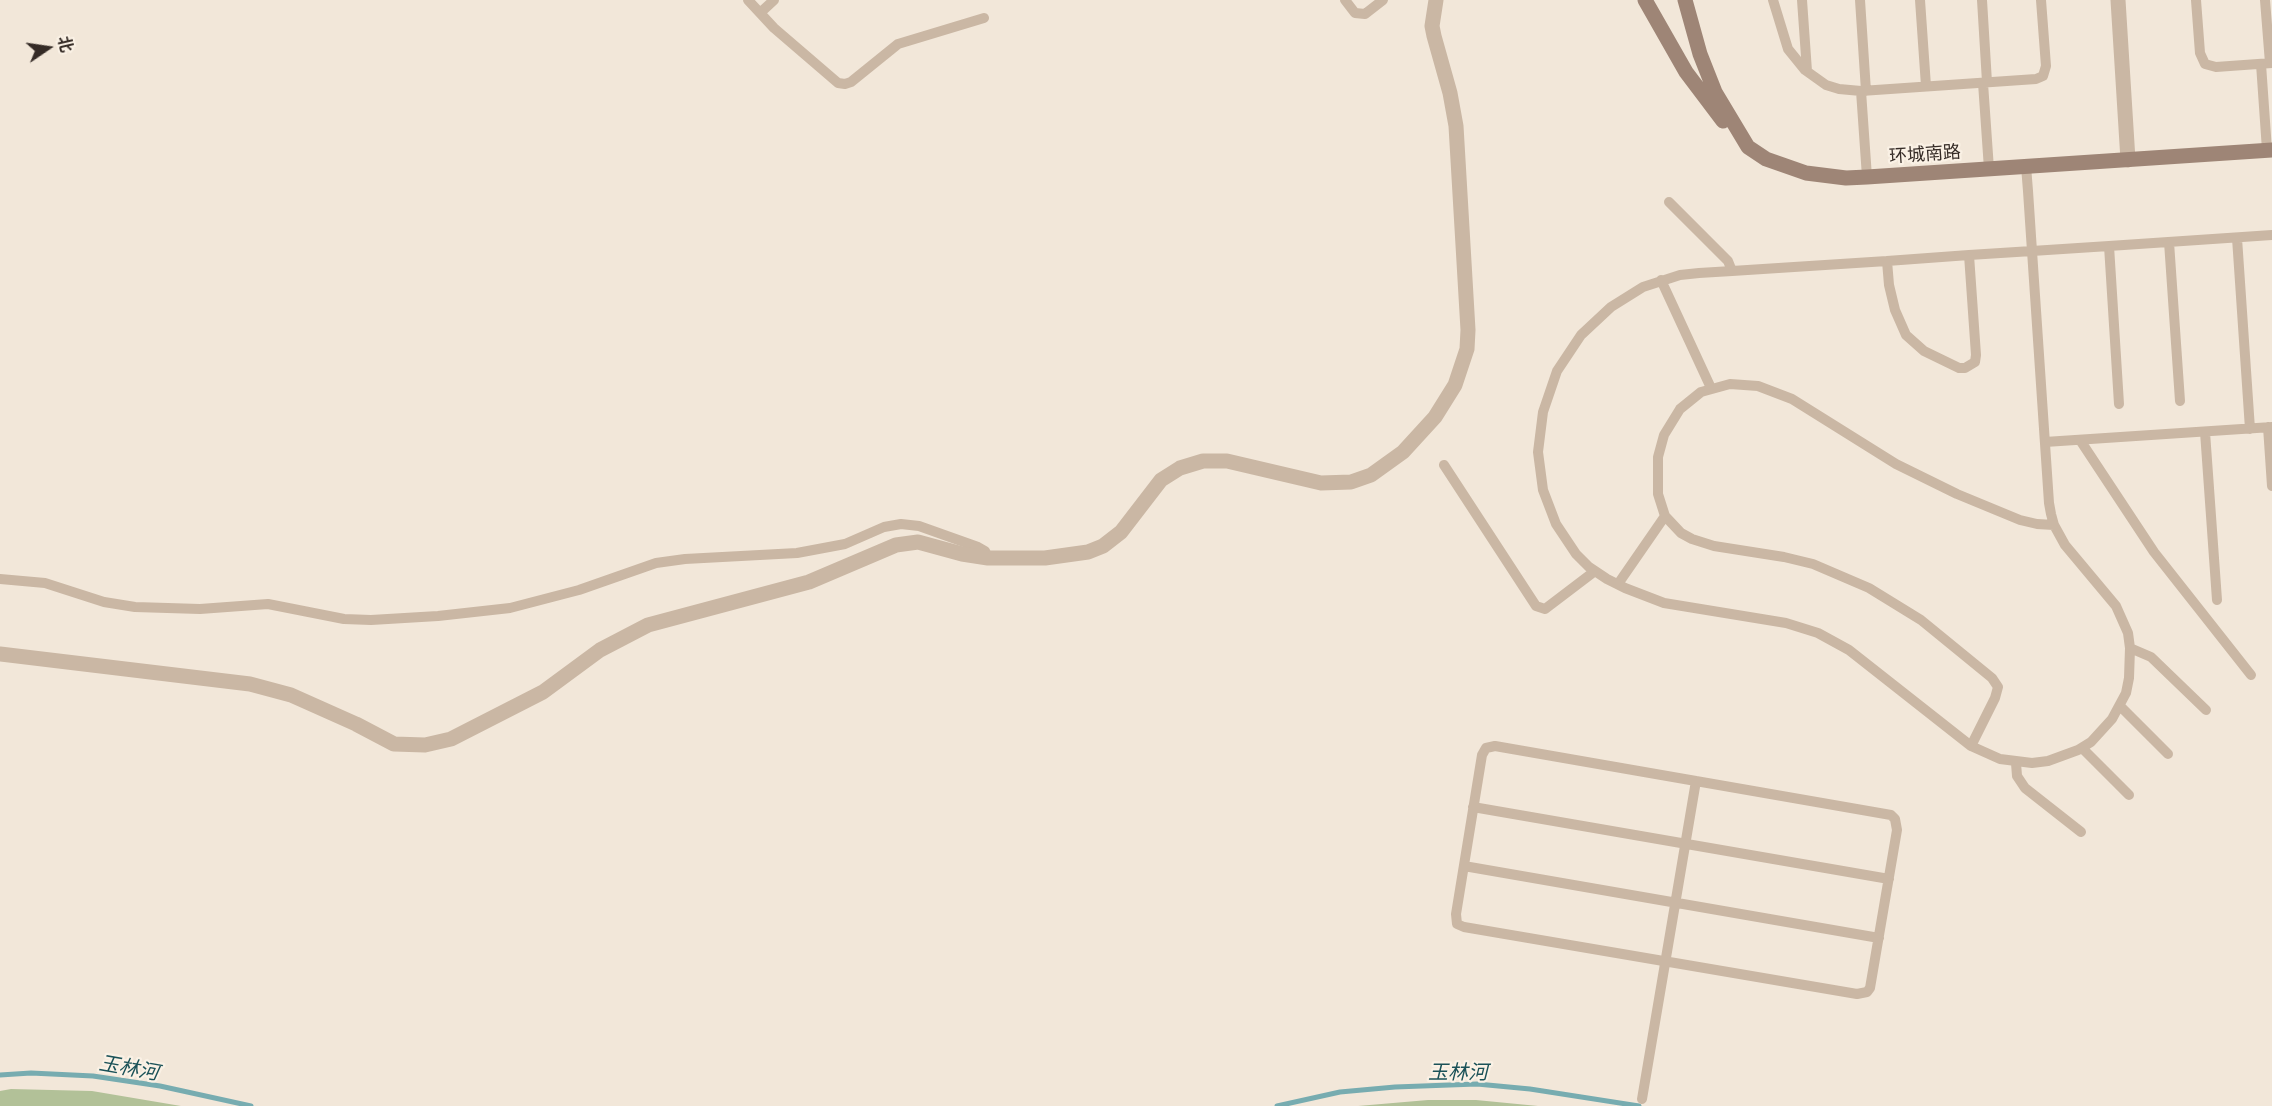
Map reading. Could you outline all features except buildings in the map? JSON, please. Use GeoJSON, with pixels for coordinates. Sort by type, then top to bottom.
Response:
{"type":"FeatureCollection","features":[{"type":"Feature","properties":{"kind":"main road"},"geometry":{"type":"LineString","coordinates":[[1645,0],[1705,99],[1748,147]]}},
{"type":"Feature","properties":{"kind":"main road","name":"环城南路"},"geometry":{"type":"LineString","coordinates":[[1685,0],[1694,34],[1715,92],[1748,147],[1766,159],[1806,173],[1846,178],[1867,177],[2269,150]]}},
{"type":"Feature","properties":{"kind":"main road"},"geometry":{"type":"LineString","coordinates":[[1670,44],[1677,49],[1686,48],[1693,42],[1694,34]]}},
{"type":"Feature","properties":{"kind":"street"},"geometry":{"type":"LineString","coordinates":[[0,654],[250,684],[301,699],[394,744],[412,746],[451,739],[522,703],[551,687],[600,650],[631,632],[656,622],[809,582],[885,548],[907,542],[918,542],[962,554],[988,558],[1017,559],[1072,555],[1103,546],[1121,532],[1161,480],[1180,468],[1203,461],[1227,461],[1321,483],[1340,483],[1361,479],[1395,459],[1435,417],[1446,401],[1462,368],[1467,349],[1468,330],[1456,126],[1450,93],[1432,26],[1436,0]]}},
{"type":"Feature","properties":{"kind":"street"},"geometry":{"type":"LineString","coordinates":[[2118,0],[2128,160]]}},
{"type":"Feature","properties":{"kind":"lane"},"geometry":{"type":"LineString","coordinates":[[748,0],[838,82],[845,84],[851,82],[898,44],[984,18]]}},
{"type":"Feature","properties":{"kind":"lane"},"geometry":{"type":"LineString","coordinates":[[760,13],[774,0]]}},
{"type":"Feature","properties":{"kind":"lane"},"geometry":{"type":"LineString","coordinates":[[1345,0],[1355,13],[1365,14],[1383,0]]}},
{"type":"Feature","properties":{"kind":"lane"},"geometry":{"type":"LineString","coordinates":[[1773,0],[1788,49],[1795,60],[1826,85],[1839,89],[1863,91],[2036,79],[2043,76],[2046,66],[2041,0]]}},
{"type":"Feature","properties":{"kind":"lane"},"geometry":{"type":"LineString","coordinates":[[1802,0],[1807,71]]}},
{"type":"Feature","properties":{"kind":"lane"},"geometry":{"type":"LineString","coordinates":[[1860,0],[1867,177]]}},
{"type":"Feature","properties":{"kind":"lane"},"geometry":{"type":"LineString","coordinates":[[1920,0],[1926,86]]}},
{"type":"Feature","properties":{"kind":"lane"},"geometry":{"type":"LineString","coordinates":[[1982,0],[1989,169]]}},
{"type":"Feature","properties":{"kind":"lane"},"geometry":{"type":"LineString","coordinates":[[2196,0],[2200,53],[2205,64],[2216,67],[2268,63]]}},
{"type":"Feature","properties":{"kind":"lane"},"geometry":{"type":"LineString","coordinates":[[2265,0],[2269,150]]}},
{"type":"Feature","properties":{"kind":"lane"},"geometry":{"type":"LineString","coordinates":[[2026,166],[2032,251],[2049,503],[2054,525],[2065,545],[2116,606],[2125,626],[2130,648],[2129,678],[2120,706],[2103,731],[2082,748],[2063,757],[2048,761],[2016,763],[2000,759],[1971,746],[1849,650],[1818,633],[1786,623],[1664,603],[1618,584],[1595,571],[1576,554],[1565,540],[1548,508],[1543,490],[1539,462],[1543,412],[1557,371],[1581,334],[1611,307],[1643,287],[1680,275],[1732,271],[1887,261],[1969,255],[2032,251],[2109,246],[2169,242],[2237,237],[2272,235]]}},
{"type":"Feature","properties":{"kind":"lane"},"geometry":{"type":"LineString","coordinates":[[1669,202],[1728,261],[1732,271]]}},
{"type":"Feature","properties":{"kind":"lane"},"geometry":{"type":"LineString","coordinates":[[2237,237],[2250,429]]}},
{"type":"Feature","properties":{"kind":"lane"},"geometry":{"type":"LineString","coordinates":[[2169,242],[2180,401]]}},
{"type":"Feature","properties":{"kind":"lane"},"geometry":{"type":"LineString","coordinates":[[2109,246],[2120,404]]}},
{"type":"Feature","properties":{"kind":"lane"},"geometry":{"type":"LineString","coordinates":[[1887,261],[1889,285],[1895,310],[1906,334],[1924,351],[1965,369],[1975,362],[1976,355],[1969,255]]}},
{"type":"Feature","properties":{"kind":"lane"},"geometry":{"type":"LineString","coordinates":[[1661,280],[1711,387]]}},
{"type":"Feature","properties":{"kind":"lane"},"geometry":{"type":"LineString","coordinates":[[1971,746],[1995,699],[1998,687],[1992,678],[1929,626],[1895,603],[1841,575],[1813,564],[1784,557],[1702,543],[1681,533],[1665,516],[1660,506],[1657,482],[1658,457],[1664,435],[1674,417],[1686,403],[1711,387],[1748,384],[1776,391],[1792,399],[1896,464],[1946,489],[2020,520],[2037,525],[2054,525]]}},
{"type":"Feature","properties":{"kind":"lane"},"geometry":{"type":"LineString","coordinates":[[2045,442],[2270,427],[2272,486]]}},
{"type":"Feature","properties":{"kind":"lane"},"geometry":{"type":"LineString","coordinates":[[2205,432],[2217,600]]}},
{"type":"Feature","properties":{"kind":"lane"},"geometry":{"type":"LineString","coordinates":[[2080,440],[2154,552],[2251,675]]}},
{"type":"Feature","properties":{"kind":"lane"},"geometry":{"type":"LineString","coordinates":[[1444,465],[1536,606],[1545,609],[1595,571]]}},
{"type":"Feature","properties":{"kind":"lane"},"geometry":{"type":"LineString","coordinates":[[1618,584],[1665,516]]}},
{"type":"Feature","properties":{"kind":"lane"},"geometry":{"type":"LineString","coordinates":[[0,579],[45,583],[104,602],[135,607],[200,609],[268,604],[345,619],[371,620],[510,608],[579,590],[656,563],[685,559],[797,553],[845,544],[884,528],[902,524],[919,526],[978,547],[988,558]]}},
{"type":"Feature","properties":{"kind":"lane"},"geometry":{"type":"LineString","coordinates":[[2130,648],[2151,657],[2206,710]]}},
{"type":"Feature","properties":{"kind":"lane"},"geometry":{"type":"LineString","coordinates":[[2120,706],[2168,754]]}},
{"type":"Feature","properties":{"kind":"lane"},"geometry":{"type":"LineString","coordinates":[[1486,748],[1696,781],[1891,815],[1895,819],[1897,830],[1870,988],[1862,994],[1456,924],[1473,807],[1482,755],[1486,748]]}},
{"type":"Feature","properties":{"kind":"lane"},"geometry":{"type":"LineString","coordinates":[[2082,748],[2129,795]]}},
{"type":"Feature","properties":{"kind":"lane"},"geometry":{"type":"LineString","coordinates":[[2016,763],[2017,776],[2025,788],[2081,832]]}},
{"type":"Feature","properties":{"kind":"lane"},"geometry":{"type":"LineString","coordinates":[[1642,1099],[1696,781]]}},
{"type":"Feature","properties":{"kind":"lane"},"geometry":{"type":"LineString","coordinates":[[1473,807],[1889,879]]}},
{"type":"Feature","properties":{"kind":"lane"},"geometry":{"type":"LineString","coordinates":[[1464,866],[1879,938]]}},
{"type":"Feature","properties":{"kind":"green space"},"geometry":{"type":"Polygon","coordinates":[[[11,1089],[92,1091],[181,1106],[0,1106],[0,1091],[11,1089]]]}},
{"type":"Feature","properties":{"kind":"green space"},"geometry":{"type":"Polygon","coordinates":[[[1428,1100],[1476,1100],[1538,1106],[1358,1106],[1428,1100]]]}},
{"type":"Feature","properties":{"kind":"waterway","name":"玉林河"},"geometry":{"type":"LineString","coordinates":[[0,1075],[31,1073],[93,1076],[160,1086],[251,1106]]}},
{"type":"Feature","properties":{"kind":"waterway","name":"玉林河"},"geometry":{"type":"LineString","coordinates":[[1277,1106],[1340,1092],[1477,1084],[1530,1089],[1639,1106]]}}]}
